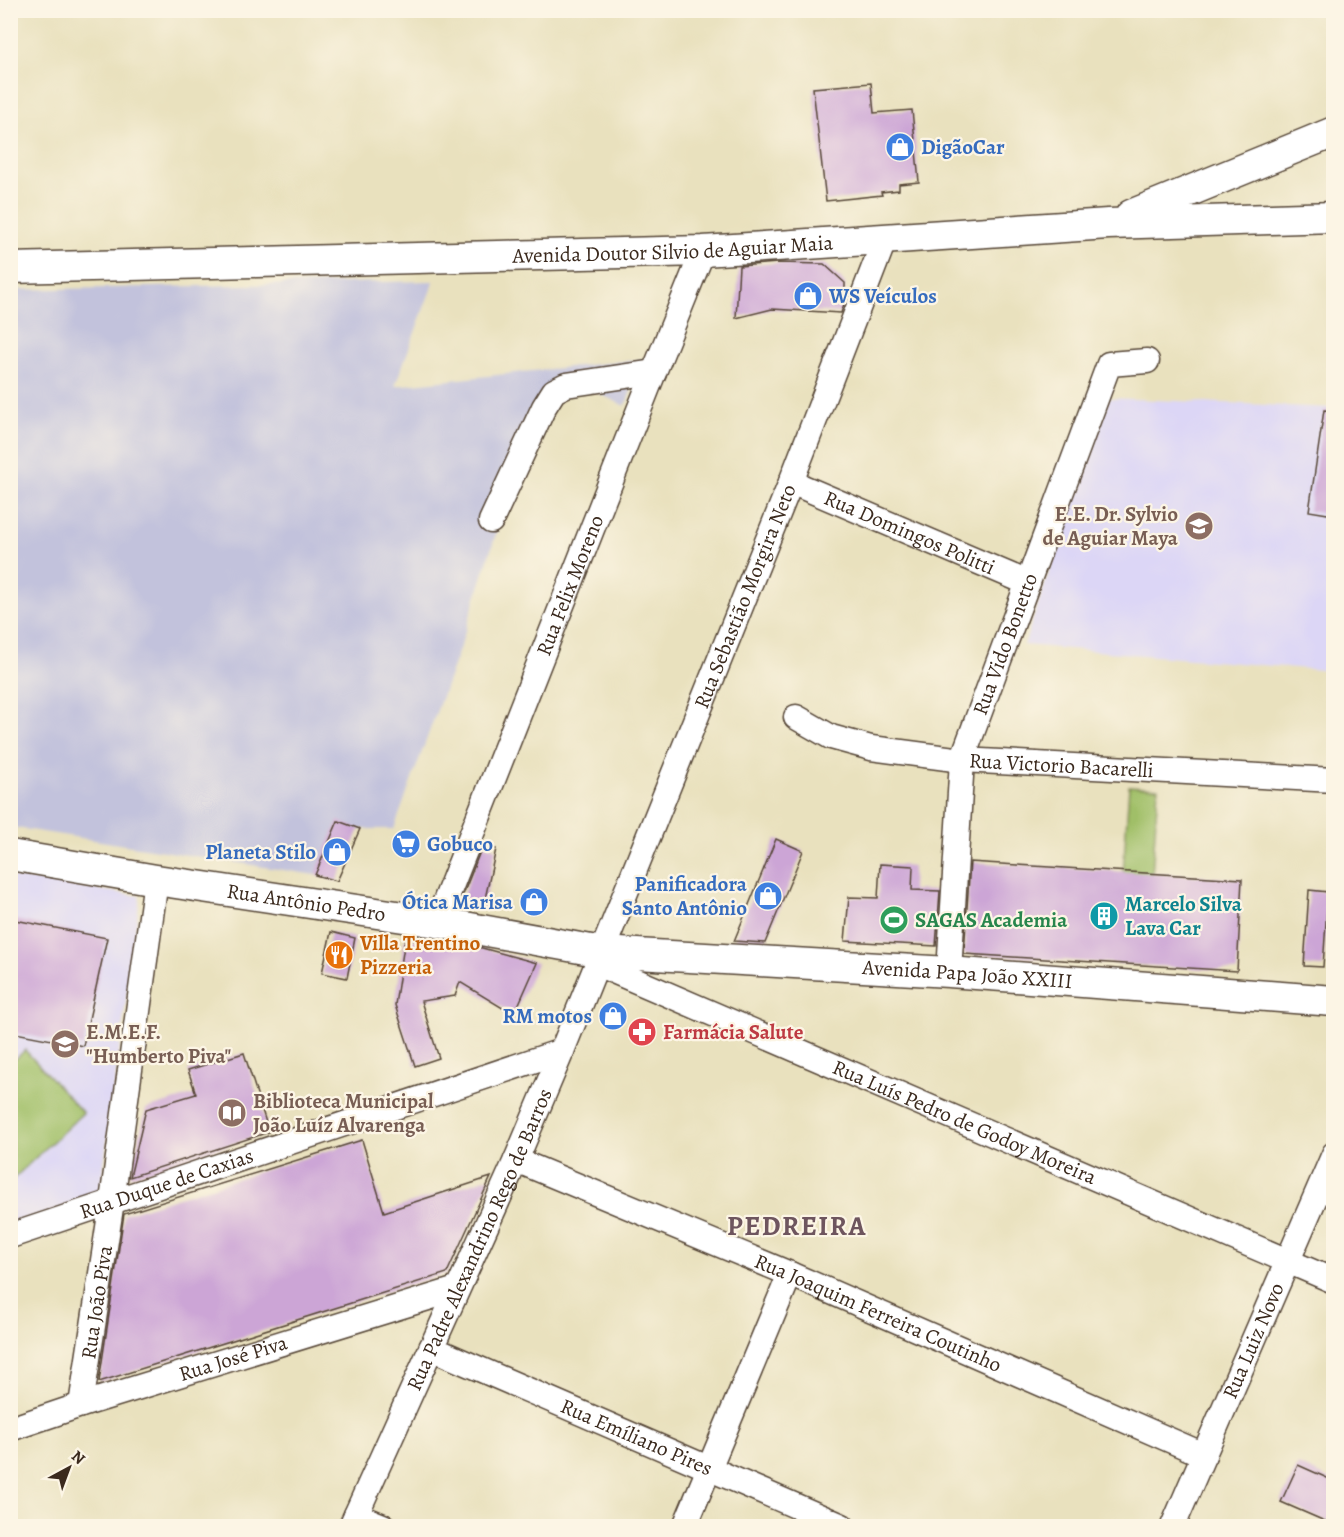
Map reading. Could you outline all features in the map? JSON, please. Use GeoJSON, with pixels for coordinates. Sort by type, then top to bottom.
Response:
{"type":"FeatureCollection","features":[{"type":"Feature","properties":{"kind":"main road"},"geometry":{"type":"LineString","coordinates":[[1108,224],[1334,132]]}},
{"type":"Feature","properties":{"kind":"main road"},"geometry":{"type":"LineString","coordinates":[[1218,180],[1221,219]]}},
{"type":"Feature","properties":{"kind":"main road","name":"Avenida Doutor Silvio de Aguiar Maia"},"geometry":{"type":"LineString","coordinates":[[10,268],[703,251],[884,241],[1108,224],[1334,217]]}},
{"type":"Feature","properties":{"kind":"main road","name":"Rua Antônio Pedro"},"geometry":{"type":"LineString","coordinates":[[10,855],[156,880],[437,922],[600,958]]}},
{"type":"Feature","properties":{"kind":"main road","name":"Avenida Papa João XXIII"},"geometry":{"type":"LineString","coordinates":[[600,958],[948,972],[1334,1000]]}},
{"type":"Feature","properties":{"kind":"street","name":"Rua Sebastião Morgira Neto"},"geometry":{"type":"LineString","coordinates":[[600,958],[792,482],[884,241]]}},
{"type":"Feature","properties":{"kind":"street","name":"Rua Felix Moreno"},"geometry":{"type":"LineString","coordinates":[[437,922],[703,251]]}},
{"type":"Feature","properties":{"kind":"street","name":"Rua Vido Bonetto"},"geometry":{"type":"LineString","coordinates":[[948,972],[962,760],[1109,364],[1147,362]]}},
{"type":"Feature","properties":{"kind":"street"},"geometry":{"type":"LineString","coordinates":[[491,521],[544,407],[554,391],[566,385],[654,372]]}},
{"type":"Feature","properties":{"kind":"street","name":"Rua Domingos Politti"},"geometry":{"type":"LineString","coordinates":[[792,482],[1028,582]]}},
{"type":"Feature","properties":{"kind":"street","name":"Rua Victorio Bacarelli"},"geometry":{"type":"LineString","coordinates":[[796,717],[831,738],[871,748],[962,760],[1334,780]]}},
{"type":"Feature","properties":{"kind":"street","name":"Rua João Piva"},"geometry":{"type":"LineString","coordinates":[[81,1405],[112,1201],[156,880]]}},
{"type":"Feature","properties":{"kind":"street","name":"Rua Padre Alexandrino Rego de Barros"},"geometry":{"type":"LineString","coordinates":[[353,1521],[516,1160],[600,958]]}},
{"type":"Feature","properties":{"kind":"street","name":"Rua Luís Pedro de Godoy Moreira"},"geometry":{"type":"LineString","coordinates":[[600,958],[1334,1281]]}},
{"type":"Feature","properties":{"kind":"street","name":"Rua Duque de Caxias"},"geometry":{"type":"LineString","coordinates":[[10,1236],[562,1051]]}},
{"type":"Feature","properties":{"kind":"street","name":"Rua Luiz Novo"},"geometry":{"type":"LineString","coordinates":[[1173,1527],[1334,1154]]}},
{"type":"Feature","properties":{"kind":"street","name":"Rua Joaquim Ferreira Coutinho"},"geometry":{"type":"LineString","coordinates":[[516,1160],[790,1274],[1204,1455]]}},
{"type":"Feature","properties":{"kind":"street"},"geometry":{"type":"LineString","coordinates":[[686,1527],[790,1274]]}},
{"type":"Feature","properties":{"kind":"street","name":"Rua José Piva"},"geometry":{"type":"LineString","coordinates":[[10,1429],[457,1289]]}},
{"type":"Feature","properties":{"kind":"street","name":"Rua Emíliano Pires"},"geometry":{"type":"LineString","coordinates":[[431,1348],[842,1527]]}},
{"type":"Feature","properties":{"kind":"street"},"geometry":{"type":"LineString","coordinates":[[353,1521],[383,1527]]}},
{"type":"Feature","properties":{"kind":"shaded area"},"geometry":{"type":"Polygon","coordinates":[[[434,281],[395,386],[644,359],[625,406],[592,390],[568,388],[549,404],[501,518],[462,641],[394,829],[360,829],[338,821],[315,875],[11,827],[10,290],[434,281]]]}},
{"type":"Feature","properties":{"kind":"shaded area","name":"E.E. Dr. Sylvio de Aguiar Maya"},"geometry":{"type":"Polygon","coordinates":[[[1109,398],[1333,408],[1333,671],[1024,645],[1109,398]]]}},
{"type":"Feature","properties":{"kind":"shaded area","name":"E.M.E.F. \"Humberto Piva\""},"geometry":{"type":"Polygon","coordinates":[[[10,876],[140,896],[100,1193],[92,1202],[10,1226],[10,876]]]}},
{"type":"Feature","properties":{"kind":"green space"},"geometry":{"type":"Polygon","coordinates":[[[1129,786],[1158,788],[1146,965],[1117,963],[1129,786]]]}},
{"type":"Feature","properties":{"kind":"green space"},"geometry":{"type":"Polygon","coordinates":[[[25,1050],[83,1113],[11,1181],[11,1063],[25,1050]]]}},
{"type":"Feature","properties":{"kind":"building"},"geometry":{"type":"Polygon","coordinates":[[[871,83],[874,113],[912,110],[919,182],[899,184],[899,190],[881,192],[882,195],[826,201],[813,88],[871,83]]]}},
{"type":"Feature","properties":{"kind":"building","name":"WS Veículos"},"geometry":{"type":"Polygon","coordinates":[[[778,263],[824,264],[845,283],[845,301],[841,313],[772,309],[736,318],[739,266],[778,263]]]}},
{"type":"Feature","properties":{"kind":"building"},"geometry":{"type":"Polygon","coordinates":[[[1324,410],[1334,411],[1334,515],[1309,511],[1324,410]]]}},
{"type":"Feature","properties":{"kind":"building","name":"Planeta Stilo"},"geometry":{"type":"Polygon","coordinates":[[[338,821],[360,829],[337,881],[315,875],[338,821]]]}},
{"type":"Feature","properties":{"kind":"building","name":"Panificadora Santo Antônio"},"geometry":{"type":"Polygon","coordinates":[[[776,839],[803,851],[765,943],[734,941],[776,839]]]}},
{"type":"Feature","properties":{"kind":"building"},"geometry":{"type":"Polygon","coordinates":[[[483,844],[496,849],[483,908],[461,900],[483,844]]]}},
{"type":"Feature","properties":{"kind":"building"},"geometry":{"type":"Polygon","coordinates":[[[970,862],[1242,879],[1237,971],[964,954],[970,862]]]}},
{"type":"Feature","properties":{"kind":"building"},"geometry":{"type":"Polygon","coordinates":[[[880,864],[913,866],[912,890],[940,891],[936,946],[845,941],[849,897],[878,898],[880,864]]]}},
{"type":"Feature","properties":{"kind":"building"},"geometry":{"type":"Polygon","coordinates":[[[1309,890],[1328,892],[1323,967],[1304,966],[1309,890]]]}},
{"type":"Feature","properties":{"kind":"building"},"geometry":{"type":"Polygon","coordinates":[[[10,919],[107,938],[83,1046],[10,1032],[10,919]]]}},
{"type":"Feature","properties":{"kind":"building","name":"Villa Trentino Pizzeria"},"geometry":{"type":"Polygon","coordinates":[[[331,932],[355,938],[347,978],[322,973],[331,932]]]}},
{"type":"Feature","properties":{"kind":"building"},"geometry":{"type":"Polygon","coordinates":[[[405,939],[446,941],[537,963],[514,1015],[460,982],[455,996],[421,1001],[439,1058],[415,1066],[395,1005],[405,939]]]}},
{"type":"Feature","properties":{"kind":"building"},"geometry":{"type":"Polygon","coordinates":[[[244,1053],[269,1132],[130,1177],[146,1109],[196,1094],[188,1070],[244,1053]]]}},
{"type":"Feature","properties":{"kind":"building"},"geometry":{"type":"Polygon","coordinates":[[[362,1140],[384,1212],[491,1177],[447,1273],[99,1382],[124,1214],[362,1140]]]}},
{"type":"Feature","properties":{"kind":"building"},"geometry":{"type":"Polygon","coordinates":[[[1298,1465],[1334,1481],[1334,1525],[1281,1502],[1298,1465]]]}},
{"type":"Feature","properties":{"kind":"place","name":"DigãoCar"},"geometry":{"type":"Point","coordinates":[900,147]}},
{"type":"Feature","properties":{"kind":"place","name":"WS Veículos"},"geometry":{"type":"Point","coordinates":[808,296]}},
{"type":"Feature","properties":{"kind":"place","name":"E.E. Dr. Sylvio de Aguiar Maya"},"geometry":{"type":"Point","coordinates":[1199,526]}},
{"type":"Feature","properties":{"kind":"place","name":"Gobuco"},"geometry":{"type":"Point","coordinates":[406,844]}},
{"type":"Feature","properties":{"kind":"place","name":"Planeta Stilo"},"geometry":{"type":"Point","coordinates":[337,852]}},
{"type":"Feature","properties":{"kind":"place","name":"Panificadora Santo Antônio"},"geometry":{"type":"Point","coordinates":[768,896]}},
{"type":"Feature","properties":{"kind":"place","name":"Ótica Marisa"},"geometry":{"type":"Point","coordinates":[534,902]}},
{"type":"Feature","properties":{"kind":"place","name":"Marcelo Silva Lava Car"},"geometry":{"type":"Point","coordinates":[1104,916]}},
{"type":"Feature","properties":{"kind":"place","name":"SAGAS Academia"},"geometry":{"type":"Point","coordinates":[894,920]}},
{"type":"Feature","properties":{"kind":"place","name":"Villa Trentino Pizzeria"},"geometry":{"type":"Point","coordinates":[339,955]}},
{"type":"Feature","properties":{"kind":"place","name":"RM motos"},"geometry":{"type":"Point","coordinates":[613,1016]}},
{"type":"Feature","properties":{"kind":"place","name":"Farmácia Salute"},"geometry":{"type":"Point","coordinates":[642,1032]}},
{"type":"Feature","properties":{"kind":"place","name":"E.M.E.F. \"Humberto Piva\""},"geometry":{"type":"Point","coordinates":[65,1044]}},
{"type":"Feature","properties":{"kind":"place","name":"Biblioteca Municipal João Luíz Alvarenga"},"geometry":{"type":"Point","coordinates":[232,1113]}},
{"type":"Feature","properties":{"kind":"district","name":"PEDREIRA"},"geometry":{"type":"Point","coordinates":[797,1226]}}]}
